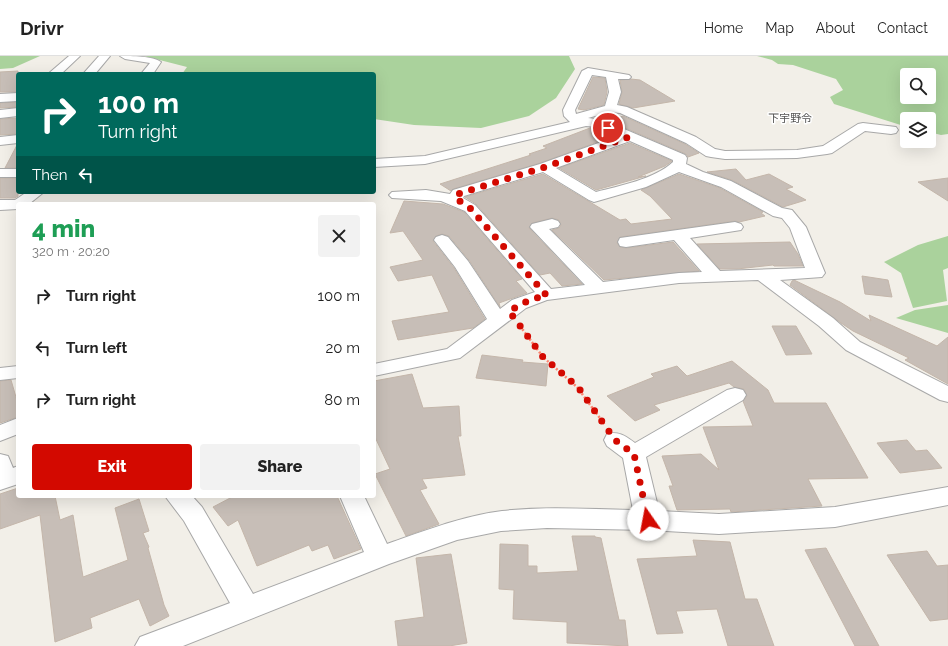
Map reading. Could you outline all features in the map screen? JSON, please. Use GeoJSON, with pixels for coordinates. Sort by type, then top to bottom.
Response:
{"type":"FeatureCollection","features":[{"type":"Feature","properties":{"kind":"street"},"geometry":{"type":"LineString","coordinates":[[56,72],[75,56]]}},
{"type":"Feature","properties":{"kind":"street"},"geometry":{"type":"LineString","coordinates":[[91,72],[104,56]]}},
{"type":"Feature","properties":{"kind":"street"},"geometry":{"type":"LineString","coordinates":[[125,56],[150,59],[156,62],[148,72]]}},
{"type":"Feature","properties":{"kind":"street"},"geometry":{"type":"LineString","coordinates":[[574,119],[570,116],[569,110],[588,71],[625,77]]}},
{"type":"Feature","properties":{"kind":"street"},"geometry":{"type":"LineString","coordinates":[[610,108],[615,92],[611,74]]}},
{"type":"Feature","properties":{"kind":"street"},"geometry":{"type":"LineString","coordinates":[[0,98],[16,96]]}},
{"type":"Feature","properties":{"kind":"street"},"geometry":{"type":"LineString","coordinates":[[475,148],[527,131],[610,108],[623,110],[691,140],[711,153],[725,155],[797,154],[827,150],[863,126],[890,130]]}},
{"type":"Feature","properties":{"kind":"street"},"geometry":{"type":"LineString","coordinates":[[0,114],[16,112]]}},
{"type":"Feature","properties":{"kind":"street"},"geometry":{"type":"LineString","coordinates":[[376,163],[425,160],[586,122],[598,123],[680,158],[680,163],[673,171],[594,197],[545,167]]}},
{"type":"Feature","properties":{"kind":"street"},"geometry":{"type":"LineString","coordinates":[[455,198],[458,194],[545,167],[629,137]]}},
{"type":"Feature","properties":{"kind":"street"},"geometry":{"type":"LineString","coordinates":[[0,141],[16,139]]}},
{"type":"Feature","properties":{"kind":"street"},"geometry":{"type":"LineString","coordinates":[[376,370],[453,354],[503,315],[531,299],[679,278],[816,273],[798,227],[786,213],[779,213],[726,184],[678,166]]}},
{"type":"Feature","properties":{"kind":"street"},"geometry":{"type":"LineString","coordinates":[[0,173],[16,173]]}},
{"type":"Feature","properties":{"kind":"street"},"geometry":{"type":"LineString","coordinates":[[21,202],[34,194]]}},
{"type":"Feature","properties":{"kind":"street"},"geometry":{"type":"LineString","coordinates":[[397,195],[428,194],[455,198],[470,208],[547,296]]}},
{"type":"Feature","properties":{"kind":"street"},"geometry":{"type":"LineString","coordinates":[[0,205],[16,204]]}},
{"type":"Feature","properties":{"kind":"street"},"geometry":{"type":"LineString","coordinates":[[552,224],[538,227],[599,289]]}},
{"type":"Feature","properties":{"kind":"street"},"geometry":{"type":"LineString","coordinates":[[626,242],[735,227]]}},
{"type":"Feature","properties":{"kind":"street"},"geometry":{"type":"LineString","coordinates":[[678,234],[716,277]]}},
{"type":"Feature","properties":{"kind":"street"},"geometry":{"type":"LineString","coordinates":[[442,240],[503,315]]}},
{"type":"Feature","properties":{"kind":"street"},"geometry":{"type":"LineString","coordinates":[[762,275],[826,322],[853,346],[948,395]]}},
{"type":"Feature","properties":{"kind":"street"},"geometry":{"type":"LineString","coordinates":[[0,374],[16,372]]}},
{"type":"Feature","properties":{"kind":"street"},"geometry":{"type":"LineString","coordinates":[[634,454],[735,395]]}},
{"type":"Feature","properties":{"kind":"street"},"geometry":{"type":"LineString","coordinates":[[0,434],[16,427]]}},
{"type":"Feature","properties":{"kind":"street"},"geometry":{"type":"LineString","coordinates":[[615,440],[634,454],[648,520]]}},
{"type":"Feature","properties":{"kind":"street"},"geometry":{"type":"LineString","coordinates":[[150,646],[380,557],[454,531],[501,521],[547,518],[648,520],[719,524],[834,517],[948,496]]}},
{"type":"Feature","properties":{"kind":"street"},"geometry":{"type":"LineString","coordinates":[[179,498],[193,514],[247,608]]}},
{"type":"Feature","properties":{"kind":"street"},"geometry":{"type":"LineString","coordinates":[[353,498],[380,557]]}},
{"type":"Feature","properties":{"kind":"path"},"geometry":{"type":"LineString","coordinates":[[503,315],[543,357],[578,387],[615,440]]}},
{"type":"Feature","properties":{"kind":"green space"},"geometry":{"type":"Polygon","coordinates":[[[0,56],[40,56],[13,68],[0,69],[0,56]]]}},
{"type":"Feature","properties":{"kind":"green space"},"geometry":{"type":"Polygon","coordinates":[[[144,56],[569,56],[575,69],[556,98],[529,116],[481,128],[414,125],[376,119],[376,72],[183,72],[187,67],[144,56]]]}},
{"type":"Feature","properties":{"kind":"green space"},"geometry":{"type":"Polygon","coordinates":[[[757,56],[948,56],[948,134],[936,134],[936,112],[900,112],[900,125],[834,104],[830,97],[843,90],[836,79],[793,65],[778,64],[772,60],[757,56]]]}},
{"type":"Feature","properties":{"kind":"green space"},"geometry":{"type":"Polygon","coordinates":[[[948,236],[948,268],[943,270],[947,301],[913,308],[901,273],[884,262],[918,245],[948,236]]]}},
{"type":"Feature","properties":{"kind":"green space"},"geometry":{"type":"Polygon","coordinates":[[[948,305],[948,333],[896,318],[915,310],[948,305]]]}},
{"type":"Feature","properties":{"kind":"building"},"geometry":{"type":"Polygon","coordinates":[[[18,71],[16,72],[16,92],[0,92],[0,72],[18,71]]]}},
{"type":"Feature","properties":{"kind":"building"},"geometry":{"type":"Polygon","coordinates":[[[593,77],[605,78],[607,92],[604,105],[584,110],[578,109],[593,77]]]}},
{"type":"Feature","properties":{"kind":"building"},"geometry":{"type":"Polygon","coordinates":[[[620,80],[640,80],[675,101],[633,108],[619,104],[622,92],[620,80]]]}},
{"type":"Feature","properties":{"kind":"building"},"geometry":{"type":"Polygon","coordinates":[[[16,102],[16,107],[0,108],[0,103],[16,102]]]}},
{"type":"Feature","properties":{"kind":"building"},"geometry":{"type":"Polygon","coordinates":[[[623,116],[685,144],[699,153],[688,157],[686,154],[609,121],[623,116]]]}},
{"type":"Feature","properties":{"kind":"building"},"geometry":{"type":"Polygon","coordinates":[[[16,118],[16,134],[0,135],[0,119],[16,118]]]}},
{"type":"Feature","properties":{"kind":"building"},"geometry":{"type":"Polygon","coordinates":[[[590,128],[596,128],[614,136],[540,163],[453,189],[451,191],[440,184],[531,155],[529,154],[547,148],[543,146],[590,128]]]}},
{"type":"Feature","properties":{"kind":"building"},"geometry":{"type":"Polygon","coordinates":[[[630,143],[672,161],[665,166],[638,177],[646,176],[596,190],[559,168],[630,143]]]}},
{"type":"Feature","properties":{"kind":"building"},"geometry":{"type":"Polygon","coordinates":[[[16,147],[16,168],[5,168],[16,147]]]}},
{"type":"Feature","properties":{"kind":"building"},"geometry":{"type":"Polygon","coordinates":[[[736,169],[746,180],[769,174],[793,187],[786,189],[806,200],[783,207],[732,180],[707,172],[736,169]]]}},
{"type":"Feature","properties":{"kind":"building"},"geometry":{"type":"Polygon","coordinates":[[[543,174],[620,220],[626,219],[631,224],[672,219],[650,196],[641,190],[679,174],[720,188],[763,212],[761,213],[765,216],[739,222],[735,221],[620,237],[617,243],[620,247],[626,248],[673,242],[699,271],[604,280],[552,230],[559,228],[561,225],[559,220],[552,218],[532,223],[529,228],[582,284],[562,286],[550,273],[540,275],[476,204],[465,197],[543,174]]]}},
{"type":"Feature","properties":{"kind":"building"},"geometry":{"type":"Polygon","coordinates":[[[0,178],[16,178],[16,194],[18,194],[18,196],[15,198],[0,198],[0,178]]]}},
{"type":"Feature","properties":{"kind":"building"},"geometry":{"type":"Polygon","coordinates":[[[948,178],[948,201],[918,182],[948,178]]]}},
{"type":"Feature","properties":{"kind":"building"},"geometry":{"type":"Polygon","coordinates":[[[404,201],[443,204],[464,212],[522,279],[516,281],[527,293],[499,303],[500,307],[469,260],[449,236],[442,234],[436,236],[433,241],[454,268],[485,319],[473,328],[398,340],[392,321],[449,312],[432,275],[398,281],[390,267],[423,260],[403,231],[390,233],[404,201]]]}},
{"type":"Feature","properties":{"kind":"building"},"geometry":{"type":"Polygon","coordinates":[[[790,242],[798,254],[803,266],[773,265],[737,269],[720,269],[697,244],[790,242]]]}},
{"type":"Feature","properties":{"kind":"building"},"geometry":{"type":"Polygon","coordinates":[[[862,276],[888,280],[892,297],[865,294],[862,276]]]}},
{"type":"Feature","properties":{"kind":"building"},"geometry":{"type":"Polygon","coordinates":[[[794,280],[840,302],[871,321],[869,315],[937,346],[948,337],[948,384],[905,360],[909,358],[853,331],[841,323],[790,285],[794,280]]]}},
{"type":"Feature","properties":{"kind":"building"},"geometry":{"type":"Polygon","coordinates":[[[772,326],[796,326],[812,354],[786,355],[772,326]]]}},
{"type":"Feature","properties":{"kind":"building"},"geometry":{"type":"Polygon","coordinates":[[[482,355],[523,360],[522,362],[548,364],[546,386],[476,378],[482,355]]]}},
{"type":"Feature","properties":{"kind":"building"},"geometry":{"type":"Polygon","coordinates":[[[732,361],[768,390],[774,403],[826,403],[868,478],[808,479],[822,506],[731,512],[730,509],[677,510],[669,486],[673,486],[662,456],[701,454],[719,470],[703,427],[753,426],[743,401],[747,396],[744,389],[734,387],[729,383],[654,405],[660,410],[635,421],[607,396],[654,377],[651,374],[677,366],[687,376],[732,361]]]}},
{"type":"Feature","properties":{"kind":"building"},"geometry":{"type":"Polygon","coordinates":[[[412,374],[423,408],[459,406],[461,436],[458,436],[465,475],[422,479],[427,488],[420,490],[439,524],[406,536],[376,476],[376,474],[390,469],[376,439],[376,381],[412,374]]]}},
{"type":"Feature","properties":{"kind":"building"},"geometry":{"type":"Polygon","coordinates":[[[11,380],[16,397],[16,418],[0,423],[0,381],[11,380]]]}},
{"type":"Feature","properties":{"kind":"building"},"geometry":{"type":"Polygon","coordinates":[[[907,440],[916,451],[927,450],[942,468],[900,473],[877,443],[907,440]]]}},
{"type":"Feature","properties":{"kind":"building"},"geometry":{"type":"Polygon","coordinates":[[[16,489],[16,498],[55,498],[60,520],[73,515],[83,577],[128,560],[115,508],[139,499],[149,531],[143,533],[149,547],[148,548],[164,605],[169,616],[150,626],[139,599],[90,618],[92,628],[55,642],[40,515],[0,529],[0,494],[16,489]]]}},
{"type":"Feature","properties":{"kind":"building"},"geometry":{"type":"Polygon","coordinates":[[[230,498],[338,498],[361,549],[334,559],[328,545],[312,551],[309,545],[257,566],[238,520],[228,526],[213,507],[230,498]]]}},
{"type":"Feature","properties":{"kind":"building"},"geometry":{"type":"Polygon","coordinates":[[[572,536],[595,536],[601,538],[619,620],[625,620],[628,646],[567,643],[567,622],[513,619],[514,590],[499,589],[500,544],[528,545],[528,566],[537,566],[537,573],[578,571],[572,536]]]}},
{"type":"Feature","properties":{"kind":"building"},"geometry":{"type":"Polygon","coordinates":[[[693,540],[730,542],[745,599],[757,599],[774,646],[728,646],[717,609],[676,611],[683,633],[657,634],[637,559],[697,556],[693,540]]]}},
{"type":"Feature","properties":{"kind":"building"},"geometry":{"type":"Polygon","coordinates":[[[826,548],[879,646],[855,646],[805,550],[826,548]]]}},
{"type":"Feature","properties":{"kind":"building"},"geometry":{"type":"Polygon","coordinates":[[[927,551],[937,566],[948,565],[948,619],[930,621],[887,555],[927,551]]]}},
{"type":"Feature","properties":{"kind":"building"},"geometry":{"type":"Polygon","coordinates":[[[451,554],[467,643],[449,646],[398,646],[395,621],[424,617],[416,558],[451,554]]]}},
{"type":"Feature","properties":{"kind":"district","name":"下宇野令"},"geometry":{"type":"Point","coordinates":[790,118]}},
{"type":"Feature","properties":{"kind":"route"},"geometry":{"type":"LineString","coordinates":[[608,128],[629,137],[545,167],[458,194],[455,198],[470,208],[547,296],[531,299],[519,304],[509,311],[543,357],[578,387],[583,397],[615,440],[634,454],[648,520]]}}]}
